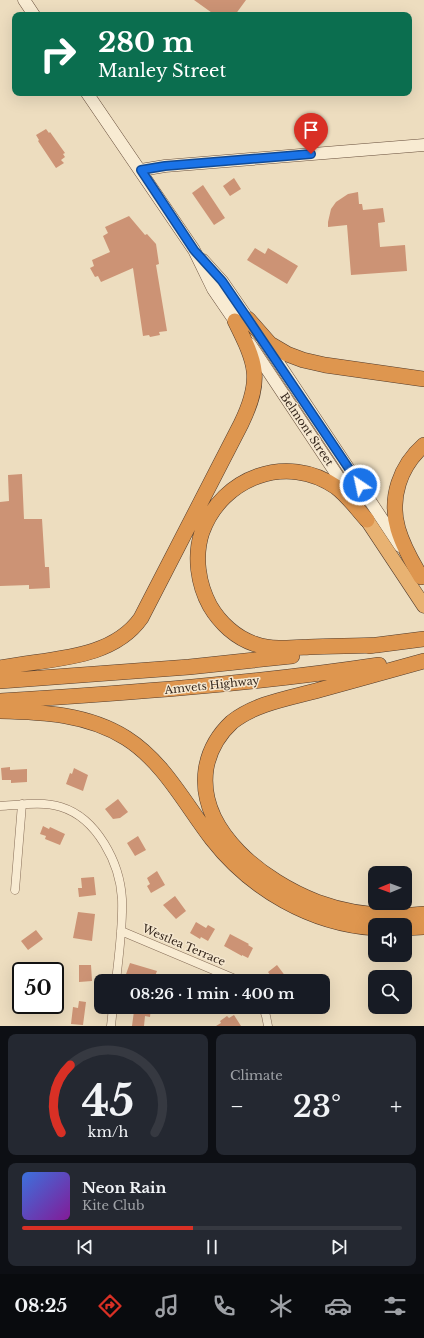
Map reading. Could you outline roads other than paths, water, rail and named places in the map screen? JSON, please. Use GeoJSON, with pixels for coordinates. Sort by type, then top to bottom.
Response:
{"type":"FeatureCollection","features":[{"type":"Feature","properties":{"kind":"highway"},"geometry":{"type":"LineString","coordinates":[[242,320],[270,344],[297,358],[325,365],[424,379]]}},
{"type":"Feature","properties":{"kind":"highway"},"geometry":{"type":"LineString","coordinates":[[0,668],[94,650],[110,644],[124,636],[141,618],[246,414],[252,398],[254,386],[254,367],[242,320]]}},
{"type":"Feature","properties":{"kind":"highway"},"geometry":{"type":"LineString","coordinates":[[422,579],[400,536],[394,509],[396,493],[403,472],[416,452],[424,445]]}},
{"type":"Feature","properties":{"kind":"highway"},"geometry":{"type":"LineString","coordinates":[[367,520],[345,494],[320,478],[295,471],[261,474],[236,487],[216,507],[202,532],[198,555],[198,566],[202,588],[213,610],[230,630],[250,642],[265,647],[276,648],[379,645]]}},
{"type":"Feature","properties":{"kind":"highway","name":"Belmont Street"},"geometry":{"type":"LineString","coordinates":[[367,520],[422,602]]}},
{"type":"Feature","properties":{"kind":"highway","name":"Amvets Highway"},"geometry":{"type":"LineString","coordinates":[[0,681],[190,667],[424,639]]}},
{"type":"Feature","properties":{"kind":"highway","name":"Amvets Highway"},"geometry":{"type":"LineString","coordinates":[[0,701],[120,694],[234,683],[362,668],[424,658]]}},
{"type":"Feature","properties":{"kind":"highway"},"geometry":{"type":"LineString","coordinates":[[424,661],[281,700],[250,710],[226,728],[213,747],[206,766],[205,785],[210,810],[216,823],[227,838],[244,857],[264,874],[281,885],[318,902],[350,912],[381,916],[409,916],[424,914]]}},
{"type":"Feature","properties":{"kind":"highway"},"geometry":{"type":"LineString","coordinates":[[0,711],[47,712],[63,715],[94,723],[125,737],[141,749],[156,764],[221,850],[253,880],[280,898],[305,911],[336,921],[368,927]]}},
{"type":"Feature","properties":{"kind":"highway"},"geometry":{"type":"LineString","coordinates":[[412,928],[424,927]]}},
{"type":"Feature","properties":{"kind":"main road"},"geometry":{"type":"LineString","coordinates":[[24,0],[32,12]]}},
{"type":"Feature","properties":{"kind":"main road","name":"Belmont Street"},"geometry":{"type":"LineString","coordinates":[[89,96],[141,170],[194,250],[213,289],[242,320],[422,579]]}},
{"type":"Feature","properties":{"kind":"main road"},"geometry":{"type":"LineString","coordinates":[[141,170],[165,166],[424,146]]}},
{"type":"Feature","properties":{"kind":"main road","name":"Belmont Street"},"geometry":{"type":"LineString","coordinates":[[242,320],[367,520]]}},
{"type":"Feature","properties":{"kind":"street"},"geometry":{"type":"LineString","coordinates":[[15,890],[22,804]]}},
{"type":"Feature","properties":{"kind":"street"},"geometry":{"type":"LineString","coordinates":[[0,806],[22,804],[51,805],[60,807],[78,815],[97,832],[107,848],[118,878],[122,898],[121,931],[117,974]]}},
{"type":"Feature","properties":{"kind":"street","name":"Westlea Terrace"},"geometry":{"type":"LineString","coordinates":[[121,931],[223,974]]}},
{"type":"Feature","properties":{"kind":"street"},"geometry":{"type":"LineString","coordinates":[[111,1026],[112,1014]]}},
{"type":"Feature","properties":{"kind":"street"},"geometry":{"type":"LineString","coordinates":[[265,1014],[268,1026]]}}]}
